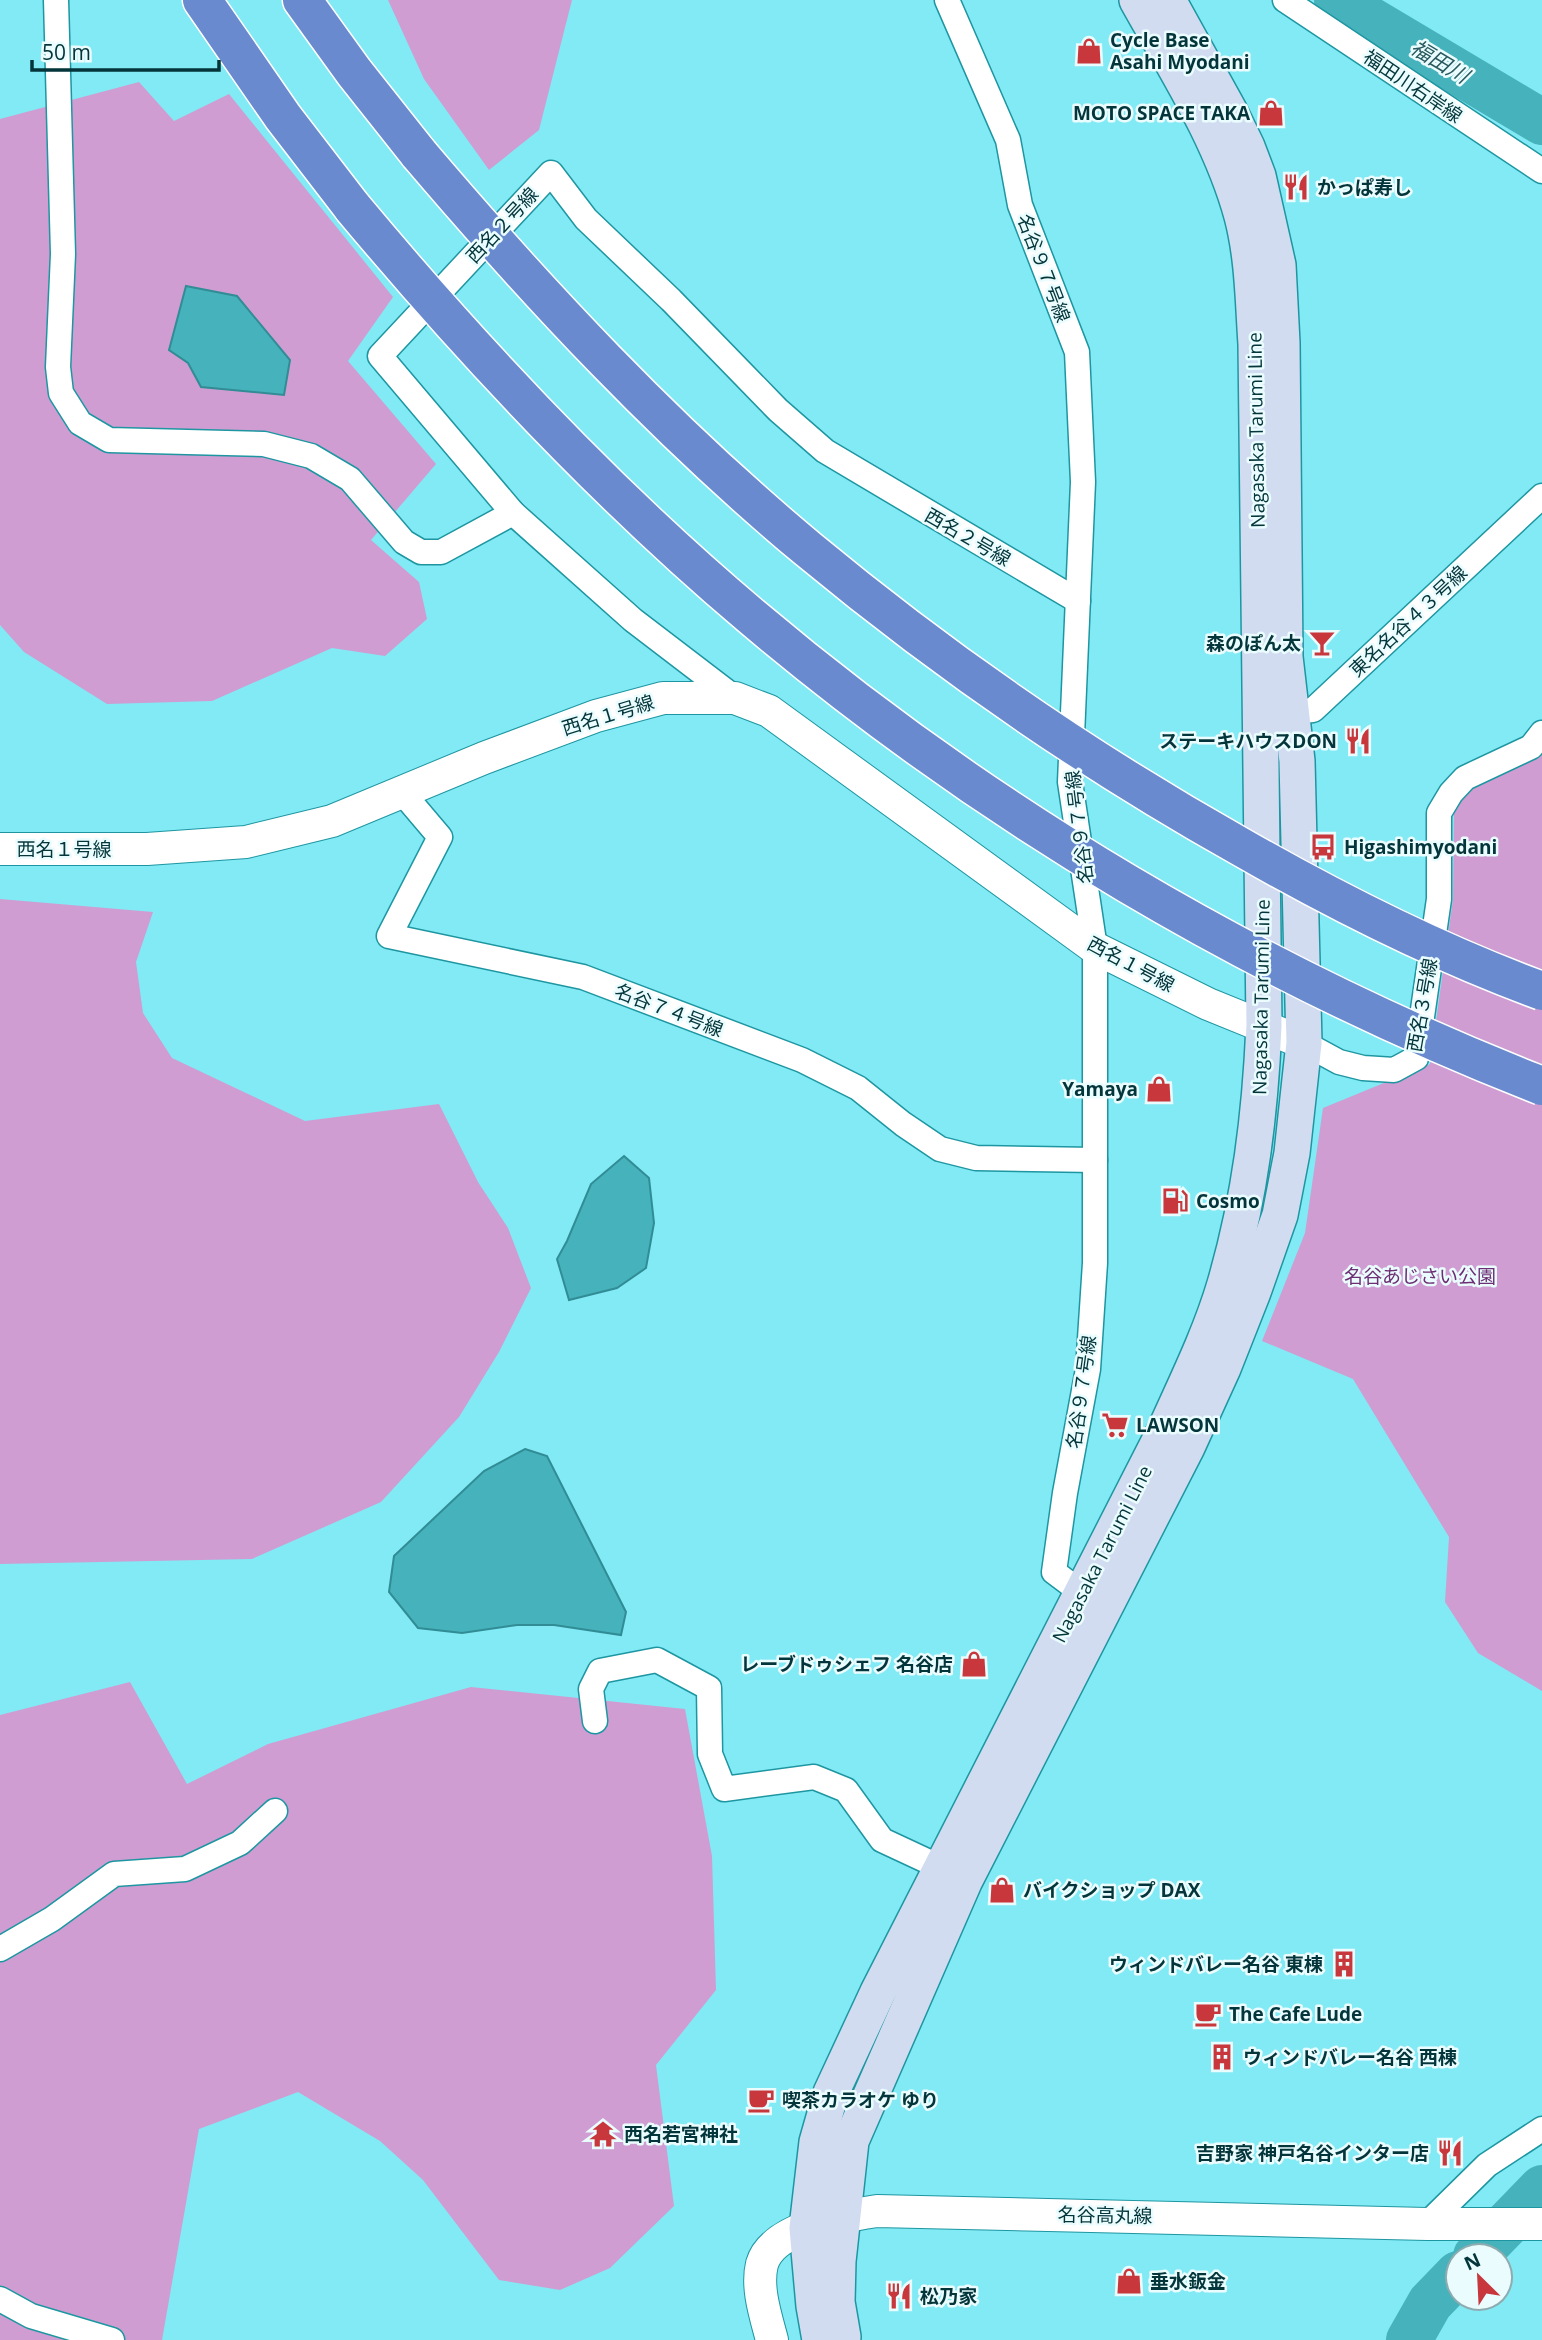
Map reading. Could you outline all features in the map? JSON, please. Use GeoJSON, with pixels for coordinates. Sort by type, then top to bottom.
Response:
{"type":"FeatureCollection","features":[{"type":"Feature","properties":{"kind":"highway"},"geometry":{"type":"LineString","coordinates":[[202,0],[283,117],[353,208],[429,298],[577,456],[663,538],[740,607],[841,690],[1041,830],[1148,897],[1264,960],[1377,1016],[1542,1086]]}},
{"type":"Feature","properties":{"kind":"highway"},"geometry":{"type":"LineString","coordinates":[[302,0],[354,72],[419,154],[491,238],[633,389],[796,539],[896,621],[1095,761],[1187,817],[1298,879],[1372,916],[1542,991]]}},
{"type":"Feature","properties":{"kind":"main road","name":"Nagasaka Tarumi Line"},"geometry":{"type":"LineString","coordinates":[[844,2340],[837,2302],[842,2216],[851,2141],[965,1880],[1094,1599],[1197,1361],[1224,1286],[1243,1213],[1255,1148],[1264,1026],[1275,713],[1252,271],[1242,218],[1223,158],[1138,0]]}},
{"type":"Feature","properties":{"kind":"main road","name":"Nagasaka Tarumi Line"},"geometry":{"type":"LineString","coordinates":[[820,2340],[807,2228],[817,2142],[831,2092],[872,2003],[942,1868],[1094,1599],[1187,1447],[1223,1368],[1253,1292],[1280,1215],[1292,1153],[1304,1043],[1297,761],[1275,713],[1285,657],[1282,343],[1278,265],[1258,176],[1247,147],[1168,0]]}},
{"type":"Feature","properties":{"kind":"street"},"geometry":{"type":"LineString","coordinates":[[55,0],[63,254],[58,367],[61,393],[80,423],[109,440],[264,444],[311,456],[350,480],[404,542],[421,552],[441,552],[513,513]]}},
{"type":"Feature","properties":{"kind":"street","name":"名谷９７号線"},"geometry":{"type":"LineString","coordinates":[[947,0],[1008,141],[1020,205],[1077,352],[1083,482],[1070,782],[1095,948],[1095,1263],[1088,1369],[1065,1493],[1054,1572],[1094,1599]]}},
{"type":"Feature","properties":{"kind":"street","name":"福田川右岸線"},"geometry":{"type":"LineString","coordinates":[[1285,0],[1542,171]]}},
{"type":"Feature","properties":{"kind":"street","name":"西名２号線"},"geometry":{"type":"LineString","coordinates":[[734,698],[633,620],[513,513],[380,356],[551,173],[586,219],[671,300],[778,410],[825,451],[1078,601]]}},
{"type":"Feature","properties":{"kind":"street","name":"東名名谷４３号線"},"geometry":{"type":"LineString","coordinates":[[1275,713],[1313,710],[1542,496]]}},
{"type":"Feature","properties":{"kind":"street","name":"西名１号線"},"geometry":{"type":"LineString","coordinates":[[0,849],[147,849],[246,842],[332,821],[401,791],[596,716],[663,698],[734,698],[769,710],[1095,948],[1208,1004],[1304,1043]]}},
{"type":"Feature","properties":{"kind":"street","name":"西名３号線"},"geometry":{"type":"LineString","coordinates":[[1304,1043],[1339,1062],[1363,1068],[1394,1070],[1416,1058],[1439,899],[1439,813],[1451,793],[1465,778],[1531,747],[1542,733]]}},
{"type":"Feature","properties":{"kind":"street","name":"名谷７４号線"},"geometry":{"type":"LineString","coordinates":[[401,791],[440,837],[389,936],[583,977],[802,1059],[858,1088],[940,1149],[975,1158],[1095,1160]]}},
{"type":"Feature","properties":{"kind":"street"},"geometry":{"type":"LineString","coordinates":[[596,1721],[591,1689],[600,1671],[657,1660],[709,1688],[710,1754],[724,1789],[814,1777],[846,1790],[882,1840],[942,1868]]}},
{"type":"Feature","properties":{"kind":"street"},"geometry":{"type":"LineString","coordinates":[[0,1949],[52,1919],[114,1874],[185,1869],[240,1843],[275,1811]]}},
{"type":"Feature","properties":{"kind":"street"},"geometry":{"type":"LineString","coordinates":[[1427,2224],[1487,2165],[1542,2129]]}},
{"type":"Feature","properties":{"kind":"street","name":"名谷高丸線"},"geometry":{"type":"LineString","coordinates":[[772,2340],[761,2286],[762,2264],[779,2240],[842,2216],[914,2210],[1427,2224],[1542,2224]]}},
{"type":"Feature","properties":{"kind":"street"},"geometry":{"type":"LineString","coordinates":[[0,2299],[31,2316],[112,2340]]}},
{"type":"Feature","properties":{"kind":"green space"},"geometry":{"type":"Polygon","coordinates":[[[388,0],[572,0],[539,130],[489,170],[424,79],[388,0]]]}},
{"type":"Feature","properties":{"kind":"green space"},"geometry":{"type":"Polygon","coordinates":[[[139,82],[174,121],[229,94],[393,297],[348,361],[436,464],[371,540],[419,582],[427,619],[385,656],[332,648],[212,701],[107,704],[24,652],[0,625],[0,119],[139,82]]]}},
{"type":"Feature","properties":{"kind":"green space","name":"名谷あじさい公園"},"geometry":{"type":"Polygon","coordinates":[[[1542,745],[1542,1691],[1478,1653],[1445,1602],[1449,1537],[1353,1379],[1262,1341],[1305,1233],[1323,1108],[1430,1064],[1453,899],[1454,807],[1468,788],[1542,745]]]}},
{"type":"Feature","properties":{"kind":"green space"},"geometry":{"type":"Polygon","coordinates":[[[0,899],[153,912],[136,962],[143,1013],[172,1058],[305,1121],[439,1104],[478,1182],[508,1228],[531,1288],[499,1352],[459,1417],[381,1502],[252,1559],[0,1564],[0,899]]]}},
{"type":"Feature","properties":{"kind":"green space"},"geometry":{"type":"Polygon","coordinates":[[[130,1682],[187,1784],[268,1744],[471,1687],[685,1709],[712,1856],[716,1990],[656,2065],[674,2206],[610,2268],[560,2290],[499,2280],[423,2180],[380,2141],[298,2092],[199,2129],[162,2340],[0,2340],[0,1715],[130,1682]]]}},
{"type":"Feature","properties":{"kind":"water"},"geometry":{"type":"Polygon","coordinates":[[[186,286],[237,296],[290,360],[284,395],[201,387],[188,363],[169,350],[186,286]]]}},
{"type":"Feature","properties":{"kind":"water"},"geometry":{"type":"Polygon","coordinates":[[[624,1156],[649,1178],[654,1223],[646,1268],[617,1288],[569,1300],[557,1259],[591,1184],[624,1156]]]}},
{"type":"Feature","properties":{"kind":"water"},"geometry":{"type":"Polygon","coordinates":[[[525,1449],[547,1456],[626,1612],[621,1635],[554,1625],[517,1625],[462,1633],[418,1628],[389,1592],[394,1556],[484,1471],[525,1449]]]}},
{"type":"Feature","properties":{"kind":"waterway","name":"福田川"},"geometry":{"type":"LineString","coordinates":[[1337,0],[1542,122]]}},
{"type":"Feature","properties":{"kind":"waterway","name":"福田川"},"geometry":{"type":"LineString","coordinates":[[1490,2242],[1542,2188]]}},
{"type":"Feature","properties":{"kind":"waterway","name":"福田川"},"geometry":{"type":"LineString","coordinates":[[1409,2340],[1430,2303],[1444,2288]]}},
{"type":"Feature","properties":{"kind":"place","name":"Cycle Base Asahi Myodani"},"geometry":{"type":"Point","coordinates":[1089,51]}},
{"type":"Feature","properties":{"kind":"place","name":"MOTO SPACE TAKA"},"geometry":{"type":"Point","coordinates":[1271,113]}},
{"type":"Feature","properties":{"kind":"place","name":"かっぱ寿し"},"geometry":{"type":"Point","coordinates":[1296,187]}},
{"type":"Feature","properties":{"kind":"place","name":"森のぽん太"},"geometry":{"type":"Point","coordinates":[1322,643]}},
{"type":"Feature","properties":{"kind":"place","name":"ステーキハウスDON"},"geometry":{"type":"Point","coordinates":[1358,741]}},
{"type":"Feature","properties":{"kind":"place","name":"Higashimyodani"},"geometry":{"type":"Point","coordinates":[1323,847]}},
{"type":"Feature","properties":{"kind":"place","name":"Yamaya"},"geometry":{"type":"Point","coordinates":[1159,1089]}},
{"type":"Feature","properties":{"kind":"place","name":"Cosmo"},"geometry":{"type":"Point","coordinates":[1175,1201]}},
{"type":"Feature","properties":{"kind":"place","name":"LAWSON"},"geometry":{"type":"Point","coordinates":[1115,1425]}},
{"type":"Feature","properties":{"kind":"place","name":"レーブドゥシェフ 名谷店"},"geometry":{"type":"Point","coordinates":[974,1664]}},
{"type":"Feature","properties":{"kind":"place","name":"バイクショップ DAX"},"geometry":{"type":"Point","coordinates":[1002,1890]}},
{"type":"Feature","properties":{"kind":"place","name":"ウィンドバレー名谷 東棟"},"geometry":{"type":"Point","coordinates":[1344,1964]}},
{"type":"Feature","properties":{"kind":"place","name":"The Cafe Lude"},"geometry":{"type":"Point","coordinates":[1208,2014]}},
{"type":"Feature","properties":{"kind":"place","name":"ウィンドバレー名谷 西棟"},"geometry":{"type":"Point","coordinates":[1222,2057]}},
{"type":"Feature","properties":{"kind":"place","name":"喫茶カラオケ ゆり"},"geometry":{"type":"Point","coordinates":[761,2100]}},
{"type":"Feature","properties":{"kind":"place","name":"西名若宮神社"},"geometry":{"type":"Point","coordinates":[603,2134]}},
{"type":"Feature","properties":{"kind":"place","name":"吉野家 神戸名谷インター店"},"geometry":{"type":"Point","coordinates":[1450,2153]}},
{"type":"Feature","properties":{"kind":"place","name":"垂水鈑金"},"geometry":{"type":"Point","coordinates":[1129,2281]}},
{"type":"Feature","properties":{"kind":"place","name":"松乃家"},"geometry":{"type":"Point","coordinates":[899,2296]}}]}
